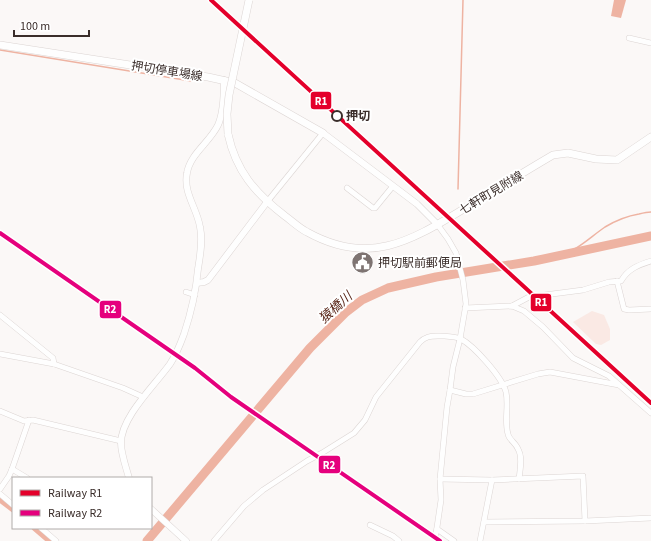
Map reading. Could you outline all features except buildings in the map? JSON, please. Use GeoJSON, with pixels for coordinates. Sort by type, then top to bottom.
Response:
{"type":"FeatureCollection","features":[{"type":"Feature","properties":{"kind":"main road","name":"七軒町見附線"},"geometry":{"type":"LineString","coordinates":[[249,0],[226,114],[228,134],[234,154],[251,185],[267,202],[306,231],[329,242],[347,247],[367,249],[388,246],[408,240],[553,155],[568,153],[596,159],[617,160],[651,137]]}},
{"type":"Feature","properties":{"kind":"main road","name":"押切停車場線"},"geometry":{"type":"LineString","coordinates":[[0,45],[224,80],[235,83],[323,133]]}},
{"type":"Feature","properties":{"kind":"street"},"geometry":{"type":"LineString","coordinates":[[629,38],[651,44]]}},
{"type":"Feature","properties":{"kind":"street"},"geometry":{"type":"LineString","coordinates":[[129,477],[121,441],[128,420],[143,397],[170,364],[176,353],[185,333],[195,295],[200,255],[200,227],[198,217],[186,186],[186,179],[189,165],[218,126],[224,80]]}},
{"type":"Feature","properties":{"kind":"street"},"geometry":{"type":"LineString","coordinates":[[197,284],[208,280],[267,202],[323,133],[417,204],[437,224],[448,239],[456,254],[462,274],[465,295],[465,308],[460,339],[453,367],[447,407],[440,479],[441,500],[436,532],[454,541]]}},
{"type":"Feature","properties":{"kind":"street"},"geometry":{"type":"LineString","coordinates":[[347,188],[375,208],[393,186]]}},
{"type":"Feature","properties":{"kind":"street"},"geometry":{"type":"LineString","coordinates":[[512,306],[529,297],[584,290],[609,282],[621,281],[625,274],[634,267],[651,261]]}},
{"type":"Feature","properties":{"kind":"street"},"geometry":{"type":"LineString","coordinates":[[617,281],[624,309],[651,309]]}},
{"type":"Feature","properties":{"kind":"street"},"geometry":{"type":"LineString","coordinates":[[186,292],[195,295]]}},
{"type":"Feature","properties":{"kind":"street"},"geometry":{"type":"LineString","coordinates":[[465,308],[512,306],[524,311],[544,327],[573,358],[609,376],[651,413]]}},
{"type":"Feature","properties":{"kind":"street"},"geometry":{"type":"LineString","coordinates":[[0,315],[53,358],[54,364]]}},
{"type":"Feature","properties":{"kind":"street"},"geometry":{"type":"LineString","coordinates":[[214,541],[255,496],[307,460],[322,453],[354,433],[365,420],[376,397],[420,342],[428,336],[460,339],[472,347],[484,359],[503,385],[506,392],[507,433],[519,450],[521,458],[519,479]]}},
{"type":"Feature","properties":{"kind":"street"},"geometry":{"type":"LineString","coordinates":[[0,354],[54,364],[123,388],[143,397]]}},
{"type":"Feature","properties":{"kind":"street"},"geometry":{"type":"LineString","coordinates":[[450,390],[473,394],[538,374],[550,372],[620,386]]}},
{"type":"Feature","properties":{"kind":"street"},"geometry":{"type":"LineString","coordinates":[[0,411],[20,419],[33,420],[121,441]]}},
{"type":"Feature","properties":{"kind":"street"},"geometry":{"type":"LineString","coordinates":[[0,488],[12,470],[29,420]]}},
{"type":"Feature","properties":{"kind":"street"},"geometry":{"type":"LineString","coordinates":[[12,470],[25,477]]}},
{"type":"Feature","properties":{"kind":"street"},"geometry":{"type":"LineString","coordinates":[[440,479],[492,480],[583,476],[584,521]]}},
{"type":"Feature","properties":{"kind":"street"},"geometry":{"type":"LineString","coordinates":[[480,541],[492,480]]}},
{"type":"Feature","properties":{"kind":"street"},"geometry":{"type":"LineString","coordinates":[[0,494],[12,504]]}},
{"type":"Feature","properties":{"kind":"street"},"geometry":{"type":"LineString","coordinates":[[152,510],[186,541]]}},
{"type":"Feature","properties":{"kind":"street"},"geometry":{"type":"LineString","coordinates":[[484,522],[584,521],[651,518]]}},
{"type":"Feature","properties":{"kind":"street"},"geometry":{"type":"LineString","coordinates":[[370,525],[393,536],[399,541]]}},
{"type":"Feature","properties":{"kind":"street"},"geometry":{"type":"LineString","coordinates":[[42,529],[56,541]]}},
{"type":"Feature","properties":{"kind":"shaded area"},"geometry":{"type":"Polygon","coordinates":[[[614,0],[626,0],[621,18],[611,16],[614,0]]]}},
{"type":"Feature","properties":{"kind":"shaded area"},"geometry":{"type":"Polygon","coordinates":[[[592,311],[604,315],[610,329],[610,340],[601,345],[596,344],[573,322],[592,311]]]}},
{"type":"Feature","properties":{"kind":"waterway"},"geometry":{"type":"LineString","coordinates":[[458,189],[463,0]]}},
{"type":"Feature","properties":{"kind":"waterway"},"geometry":{"type":"LineString","coordinates":[[0,50],[191,81]]}},
{"type":"Feature","properties":{"kind":"waterway"},"geometry":{"type":"LineString","coordinates":[[558,256],[577,248],[605,227],[621,219],[651,212]]}},
{"type":"Feature","properties":{"kind":"waterway","name":"猿橋川"},"geometry":{"type":"LineString","coordinates":[[147,541],[310,348],[345,313],[362,300],[388,288],[436,277],[534,261],[651,236]]}},
{"type":"Feature","properties":{"kind":"waterway"},"geometry":{"type":"LineString","coordinates":[[0,500],[12,509]]}},
{"type":"Feature","properties":{"kind":"waterway"},"geometry":{"type":"LineString","coordinates":[[35,529],[49,541]]}},
{"type":"Feature","properties":{"kind":"tunnel"},"geometry":{"type":"LineString","coordinates":[[436,534],[436,541]]}},
{"type":"Feature","properties":{"kind":"rail line","name":"R1"},"geometry":{"type":"LineString","coordinates":[[211,0],[651,403]]}},
{"type":"Feature","properties":{"kind":"rail line","name":"R2"},"geometry":{"type":"LineString","coordinates":[[0,233],[195,368],[231,397],[440,541]]}},
{"type":"Feature","properties":{"kind":"place","name":"押切"},"geometry":{"type":"Point","coordinates":[337,116]}},
{"type":"Feature","properties":{"kind":"place","name":"押切駅前郵便局"},"geometry":{"type":"Point","coordinates":[363,263]}}]}
